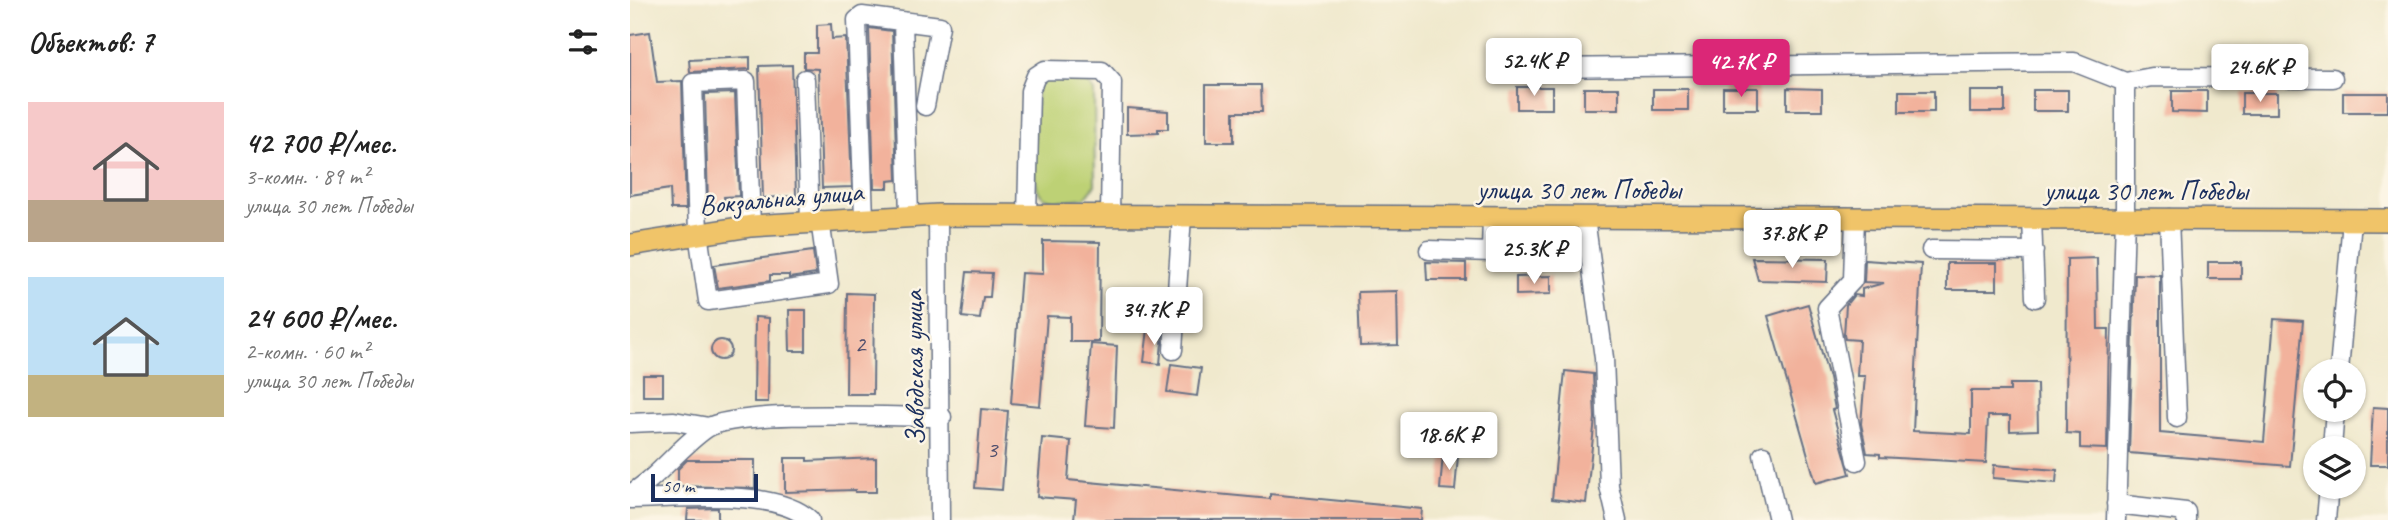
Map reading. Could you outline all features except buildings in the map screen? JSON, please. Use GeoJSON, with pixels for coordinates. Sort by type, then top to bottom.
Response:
{"type":"FeatureCollection","features":[{"type":"Feature","properties":{"kind":"main road","name":"Вокзальная улица"},"geometry":{"type":"LineString","coordinates":[[630,245],[751,226],[815,220],[938,215]]}},
{"type":"Feature","properties":{"kind":"main road","name":"улица 30 лет Победы"},"geometry":{"type":"LineString","coordinates":[[938,215],[2388,220]]}},
{"type":"Feature","properties":{"kind":"street"},"geometry":{"type":"LineString","coordinates":[[864,218],[857,20],[862,16],[940,26],[925,106]]}},
{"type":"Feature","properties":{"kind":"street"},"geometry":{"type":"LineString","coordinates":[[903,22],[909,215]]}},
{"type":"Feature","properties":{"kind":"street"},"geometry":{"type":"LineString","coordinates":[[1546,68],[2074,62],[2125,82],[2152,77],[2333,78]]}},
{"type":"Feature","properties":{"kind":"street"},"geometry":{"type":"LineString","coordinates":[[1027,215],[1030,90],[1036,76],[1045,70],[1084,69],[1102,71],[1112,82],[1110,216]]}},
{"type":"Feature","properties":{"kind":"street"},"geometry":{"type":"LineString","coordinates":[[751,226],[746,81],[693,83],[698,233],[708,301],[829,284],[815,220],[805,79]]}},
{"type":"Feature","properties":{"kind":"street"},"geometry":{"type":"LineString","coordinates":[[2125,82],[2125,218],[2116,512],[2186,512],[2186,520]]}},
{"type":"Feature","properties":{"kind":"street","name":"Заводская улица"},"geometry":{"type":"LineString","coordinates":[[938,215],[942,417],[940,520]]}},
{"type":"Feature","properties":{"kind":"street"},"geometry":{"type":"LineString","coordinates":[[1173,350],[1182,216]]}},
{"type":"Feature","properties":{"kind":"street"},"geometry":{"type":"LineString","coordinates":[[1429,250],[1491,252],[1492,217]]}},
{"type":"Feature","properties":{"kind":"street"},"geometry":{"type":"LineString","coordinates":[[1585,218],[1604,358],[1609,486],[1617,520]]}},
{"type":"Feature","properties":{"kind":"street"},"geometry":{"type":"LineString","coordinates":[[1855,218],[1853,280],[1827,308],[1857,461]]}},
{"type":"Feature","properties":{"kind":"street"},"geometry":{"type":"LineString","coordinates":[[2032,218],[2035,298]]}},
{"type":"Feature","properties":{"kind":"street"},"geometry":{"type":"LineString","coordinates":[[2169,218],[2177,418]]}},
{"type":"Feature","properties":{"kind":"street"},"geometry":{"type":"LineString","coordinates":[[2340,359],[2352,220]]}},
{"type":"Feature","properties":{"kind":"street"},"geometry":{"type":"LineString","coordinates":[[1931,250],[2034,251]]}},
{"type":"Feature","properties":{"kind":"street"},"geometry":{"type":"LineString","coordinates":[[630,423],[674,421],[709,427],[763,417],[942,417]]}},
{"type":"Feature","properties":{"kind":"street"},"geometry":{"type":"LineString","coordinates":[[630,496],[709,427]]}},
{"type":"Feature","properties":{"kind":"street"},"geometry":{"type":"LineString","coordinates":[[1763,455],[1778,520]]}},
{"type":"Feature","properties":{"kind":"street"},"geometry":{"type":"LineString","coordinates":[[630,496],[779,503],[803,513],[810,520]]}},
{"type":"Feature","properties":{"kind":"street"},"geometry":{"type":"LineString","coordinates":[[2326,520],[2328,499]]}},
{"type":"Feature","properties":{"kind":"green space"},"geometry":{"type":"Polygon","coordinates":[[[1047,77],[1083,77],[1094,91],[1095,185],[1085,198],[1051,200],[1042,196],[1037,188],[1034,144],[1037,87],[1047,77]]]}}]}
